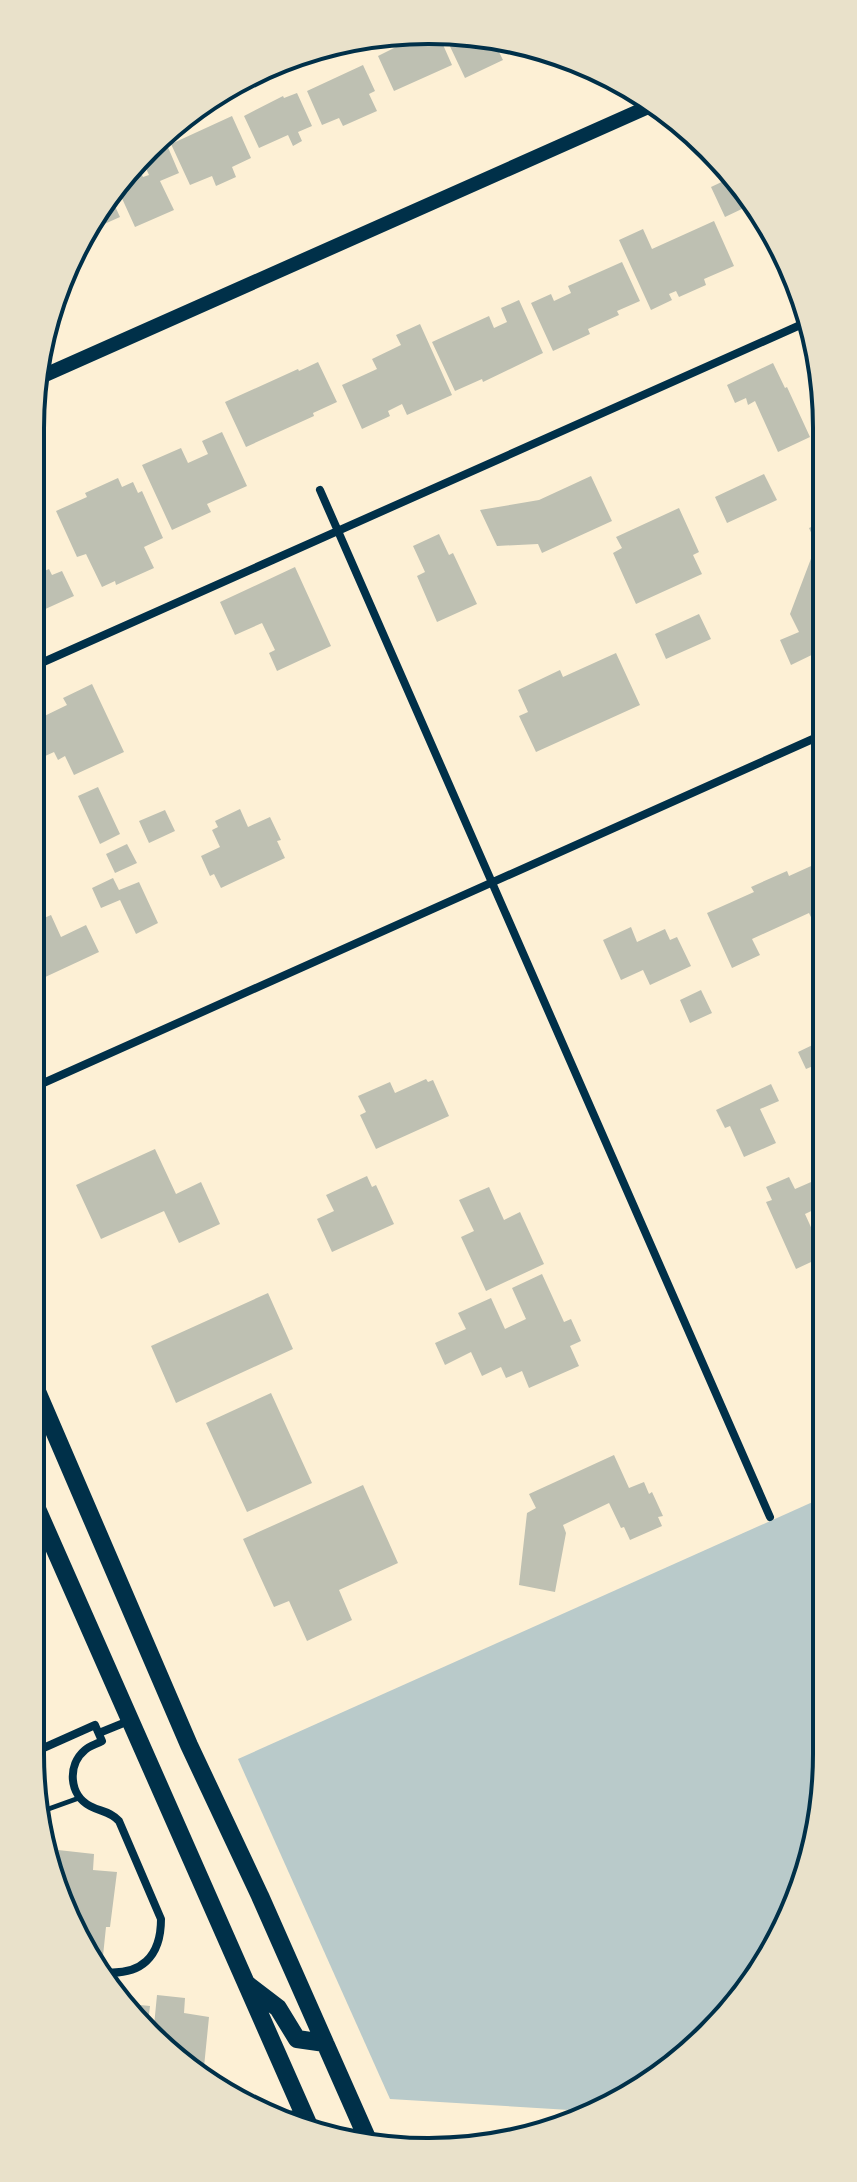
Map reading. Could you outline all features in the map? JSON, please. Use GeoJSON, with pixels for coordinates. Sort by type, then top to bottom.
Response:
{"type":"FeatureCollection","features":[{"type":"Feature","properties":{"kind":"main road"},"geometry":{"type":"LineString","coordinates":[[44,1408],[192,1753],[260,1896],[365,2133]]}},
{"type":"Feature","properties":{"kind":"main road"},"geometry":{"type":"LineString","coordinates":[[44,1538],[131,1720],[305,2118]]}},
{"type":"Feature","properties":{"kind":"main road"},"geometry":{"type":"LineString","coordinates":[[246,1983],[278,2008],[297,2039],[325,2043]]}},
{"type":"Feature","properties":{"kind":"street"},"geometry":{"type":"LineString","coordinates":[[48,374],[643,109]]}},
{"type":"Feature","properties":{"kind":"street"},"geometry":{"type":"LineString","coordinates":[[44,662],[799,326]]}},
{"type":"Feature","properties":{"kind":"street"},"geometry":{"type":"LineString","coordinates":[[320,490],[770,1517]]}},
{"type":"Feature","properties":{"kind":"street"},"geometry":{"type":"LineString","coordinates":[[44,1083],[813,739]]}},
{"type":"Feature","properties":{"kind":"street"},"geometry":{"type":"LineString","coordinates":[[99,1733],[131,1720]]}},
{"type":"Feature","properties":{"kind":"street"},"geometry":{"type":"LineString","coordinates":[[44,1748],[95,1725],[102,1741],[85,1749],[76,1760],[72,1774],[74,1787],[79,1798],[90,1806],[111,1813],[119,1821],[161,1919],[161,1936],[155,1952],[144,1964],[127,1972],[112,1972]]}},
{"type":"Feature","properties":{"kind":"lane"},"geometry":{"type":"LineString","coordinates":[[48,1809],[79,1798]]}},
{"type":"Feature","properties":{"kind":"shaded area"},"geometry":{"type":"Polygon","coordinates":[[[813,1502],[812,1779],[806,1829],[784,1901],[761,1946],[734,1988],[682,2043],[642,2073],[576,2109],[390,2099],[238,1759],[813,1502]]]}},
{"type":"Feature","properties":{"kind":"building"},"geometry":{"type":"Polygon","coordinates":[[[399,45],[443,45],[452,65],[394,91],[378,56],[399,45]]]}},
{"type":"Feature","properties":{"kind":"building"},"geometry":{"type":"Polygon","coordinates":[[[449,45],[498,50],[503,60],[465,78],[449,45]]]}},
{"type":"Feature","properties":{"kind":"building"},"geometry":{"type":"Polygon","coordinates":[[[363,65],[375,91],[369,94],[377,111],[343,126],[339,118],[322,125],[307,91],[363,65]]]}},
{"type":"Feature","properties":{"kind":"building"},"geometry":{"type":"Polygon","coordinates":[[[297,93],[312,126],[298,132],[302,141],[293,146],[288,135],[259,148],[244,116],[283,96],[297,93]]]}},
{"type":"Feature","properties":{"kind":"building"},"geometry":{"type":"Polygon","coordinates":[[[232,116],[251,158],[232,167],[236,177],[216,186],[212,176],[190,185],[171,144],[232,116]]]}},
{"type":"Feature","properties":{"kind":"building"},"geometry":{"type":"Polygon","coordinates":[[[168,146],[179,173],[160,181],[174,210],[135,227],[121,197],[141,173],[143,177],[149,175],[146,168],[168,146]]]}},
{"type":"Feature","properties":{"kind":"building"},"geometry":{"type":"Polygon","coordinates":[[[723,181],[743,208],[725,217],[711,187],[723,181]]]}},
{"type":"Feature","properties":{"kind":"building"},"geometry":{"type":"Polygon","coordinates":[[[115,206],[120,217],[103,225],[115,206]]]}},
{"type":"Feature","properties":{"kind":"building"},"geometry":{"type":"Polygon","coordinates":[[[714,221],[734,266],[704,279],[706,285],[679,297],[676,291],[669,294],[672,300],[651,310],[619,240],[643,229],[652,249],[714,221]]]}},
{"type":"Feature","properties":{"kind":"building"},"geometry":{"type":"Polygon","coordinates":[[[622,262],[640,301],[588,329],[590,334],[553,351],[531,303],[551,294],[554,301],[571,293],[568,286],[622,262]]]}},
{"type":"Feature","properties":{"kind":"building"},"geometry":{"type":"Polygon","coordinates":[[[519,300],[543,353],[483,382],[482,379],[455,391],[432,342],[489,316],[494,328],[507,322],[501,308],[519,300]]]}},
{"type":"Feature","properties":{"kind":"building"},"geometry":{"type":"Polygon","coordinates":[[[420,324],[452,395],[407,415],[402,404],[388,411],[390,416],[362,429],[342,385],[377,369],[372,359],[401,345],[396,335],[420,324]]]}},
{"type":"Feature","properties":{"kind":"building"},"geometry":{"type":"Polygon","coordinates":[[[318,362],[337,402],[246,447],[225,402],[318,362]]]}},
{"type":"Feature","properties":{"kind":"building"},"geometry":{"type":"Polygon","coordinates":[[[773,363],[810,437],[778,452],[755,401],[748,405],[746,398],[735,403],[727,385],[773,363]]]}},
{"type":"Feature","properties":{"kind":"building"},"geometry":{"type":"Polygon","coordinates":[[[222,432],[247,486],[207,504],[211,512],[172,530],[142,465],[181,448],[188,463],[208,454],[202,441],[222,432]]]}},
{"type":"Feature","properties":{"kind":"building"},"geometry":{"type":"Polygon","coordinates":[[[764,474],[777,500],[727,523],[715,497],[764,474]]]}},
{"type":"Feature","properties":{"kind":"building"},"geometry":{"type":"Polygon","coordinates":[[[591,476],[612,521],[542,553],[538,544],[497,546],[480,510],[539,500],[591,476]]]}},
{"type":"Feature","properties":{"kind":"building"},"geometry":{"type":"Polygon","coordinates":[[[118,478],[122,487],[133,482],[138,493],[142,491],[163,538],[144,547],[154,568],[116,585],[115,581],[102,587],[86,554],[77,557],[56,511],[118,478]]]}},
{"type":"Feature","properties":{"kind":"building"},"geometry":{"type":"Polygon","coordinates":[[[679,508],[699,552],[693,555],[702,574],[636,604],[613,553],[622,548],[616,537],[679,508]]]}},
{"type":"Feature","properties":{"kind":"building"},"geometry":{"type":"Polygon","coordinates":[[[439,534],[449,555],[453,553],[477,604],[437,622],[417,576],[425,572],[413,546],[439,534]]]}},
{"type":"Feature","properties":{"kind":"building"},"geometry":{"type":"Polygon","coordinates":[[[812,556],[813,654],[791,665],[780,640],[799,632],[790,614],[812,556]]]}},
{"type":"Feature","properties":{"kind":"building"},"geometry":{"type":"Polygon","coordinates":[[[295,567],[331,646],[277,671],[269,653],[275,650],[262,623],[235,635],[220,602],[295,567]]]}},
{"type":"Feature","properties":{"kind":"building"},"geometry":{"type":"Polygon","coordinates":[[[49,569],[52,575],[62,571],[74,596],[44,610],[44,571],[49,569]]]}},
{"type":"Feature","properties":{"kind":"building"},"geometry":{"type":"Polygon","coordinates":[[[699,614],[711,639],[666,659],[655,634],[699,614]]]}},
{"type":"Feature","properties":{"kind":"building"},"geometry":{"type":"Polygon","coordinates":[[[616,653],[640,705],[536,752],[519,716],[528,712],[518,690],[560,670],[563,677],[616,653]]]}},
{"type":"Feature","properties":{"kind":"building"},"geometry":{"type":"Polygon","coordinates":[[[92,684],[124,752],[74,775],[65,756],[58,760],[54,752],[44,757],[44,716],[67,705],[63,698],[92,684]]]}},
{"type":"Feature","properties":{"kind":"building"},"geometry":{"type":"Polygon","coordinates":[[[98,787],[120,834],[100,844],[78,796],[98,787]]]}},
{"type":"Feature","properties":{"kind":"building"},"geometry":{"type":"Polygon","coordinates":[[[240,809],[248,827],[270,817],[281,840],[277,841],[285,858],[221,888],[214,874],[210,876],[201,856],[220,847],[212,830],[218,827],[215,821],[240,809]]]}},
{"type":"Feature","properties":{"kind":"building"},"geometry":{"type":"Polygon","coordinates":[[[165,810],[175,831],[149,843],[139,821],[165,810]]]}},
{"type":"Feature","properties":{"kind":"building"},"geometry":{"type":"Polygon","coordinates":[[[127,844],[137,863],[115,873],[106,854],[127,844]]]}},
{"type":"Feature","properties":{"kind":"building"},"geometry":{"type":"Polygon","coordinates":[[[813,865],[813,921],[809,913],[752,939],[760,955],[732,968],[707,913],[754,892],[751,887],[787,871],[789,876],[813,865]]]}},
{"type":"Feature","properties":{"kind":"building"},"geometry":{"type":"Polygon","coordinates":[[[113,878],[119,890],[139,882],[158,923],[136,934],[120,900],[101,908],[92,888],[113,878]]]}},
{"type":"Feature","properties":{"kind":"building"},"geometry":{"type":"Polygon","coordinates":[[[51,915],[61,937],[86,925],[99,952],[44,978],[44,918],[51,915]]]}},
{"type":"Feature","properties":{"kind":"building"},"geometry":{"type":"Polygon","coordinates":[[[631,927],[637,942],[665,929],[670,940],[677,937],[691,966],[650,985],[643,970],[621,980],[603,940],[631,927]]]}},
{"type":"Feature","properties":{"kind":"building"},"geometry":{"type":"Polygon","coordinates":[[[701,990],[712,1013],[690,1023],[680,1000],[701,990]]]}},
{"type":"Feature","properties":{"kind":"building"},"geometry":{"type":"Polygon","coordinates":[[[813,1045],[813,1066],[806,1069],[798,1052],[813,1045]]]}},
{"type":"Feature","properties":{"kind":"building"},"geometry":{"type":"Polygon","coordinates":[[[426,1079],[428,1082],[433,1080],[449,1116],[376,1149],[360,1115],[366,1112],[358,1096],[390,1082],[395,1093],[426,1079]]]}},
{"type":"Feature","properties":{"kind":"building"},"geometry":{"type":"Polygon","coordinates":[[[771,1084],[779,1101],[760,1109],[776,1143],[744,1157],[730,1126],[725,1128],[716,1110],[771,1084]]]}},
{"type":"Feature","properties":{"kind":"building"},"geometry":{"type":"Polygon","coordinates":[[[155,1149],[176,1194],[201,1182],[220,1224],[179,1243],[164,1211],[101,1239],[76,1185],[155,1149]]]}},
{"type":"Feature","properties":{"kind":"building"},"geometry":{"type":"Polygon","coordinates":[[[367,1176],[372,1187],[376,1185],[394,1224],[332,1252],[317,1219],[334,1211],[326,1195],[367,1176]]]}},
{"type":"Feature","properties":{"kind":"building"},"geometry":{"type":"Polygon","coordinates":[[[789,1177],[795,1189],[813,1181],[813,1210],[805,1214],[813,1232],[813,1261],[796,1269],[766,1202],[772,1200],[766,1187],[789,1177]]]}},
{"type":"Feature","properties":{"kind":"building"},"geometry":{"type":"Polygon","coordinates":[[[489,1187],[504,1220],[520,1212],[544,1264],[486,1291],[461,1237],[474,1231],[459,1200],[489,1187]]]}},
{"type":"Feature","properties":{"kind":"building"},"geometry":{"type":"Polygon","coordinates":[[[542,1274],[564,1322],[571,1319],[581,1341],[570,1346],[579,1366],[529,1388],[522,1371],[506,1378],[501,1367],[482,1376],[471,1352],[445,1365],[435,1343],[466,1329],[458,1313],[491,1298],[505,1329],[526,1319],[512,1288],[542,1274]]]}},
{"type":"Feature","properties":{"kind":"building"},"geometry":{"type":"Polygon","coordinates":[[[268,1293],[293,1349],[176,1403],[151,1346],[268,1293]]]}},
{"type":"Feature","properties":{"kind":"building"},"geometry":{"type":"Polygon","coordinates":[[[271,1393],[312,1483],[247,1512],[206,1423],[271,1393]]]}},
{"type":"Feature","properties":{"kind":"building"},"geometry":{"type":"Polygon","coordinates":[[[614,1455],[629,1488],[644,1482],[649,1494],[652,1492],[663,1516],[658,1517],[662,1526],[630,1540],[609,1503],[563,1525],[566,1533],[555,1592],[519,1585],[527,1513],[536,1508],[529,1494],[614,1455]]]}},
{"type":"Feature","properties":{"kind":"building"},"geometry":{"type":"Polygon","coordinates":[[[363,1485],[398,1563],[339,1590],[352,1620],[307,1641],[289,1601],[274,1607],[243,1539],[363,1485]]]}},
{"type":"Feature","properties":{"kind":"building"},"geometry":{"type":"Polygon","coordinates":[[[58,1850],[94,1854],[93,1870],[117,1872],[103,1956],[73,1901],[58,1850]]]}},
{"type":"Feature","properties":{"kind":"building"},"geometry":{"type":"Polygon","coordinates":[[[157,1995],[185,1998],[184,2013],[209,2017],[204,2066],[175,2043],[154,2022],[157,1995]]]}},
{"type":"Feature","properties":{"kind":"building"},"geometry":{"type":"Polygon","coordinates":[[[137,2005],[150,2006],[149,2017],[137,2005]]]}}]}
